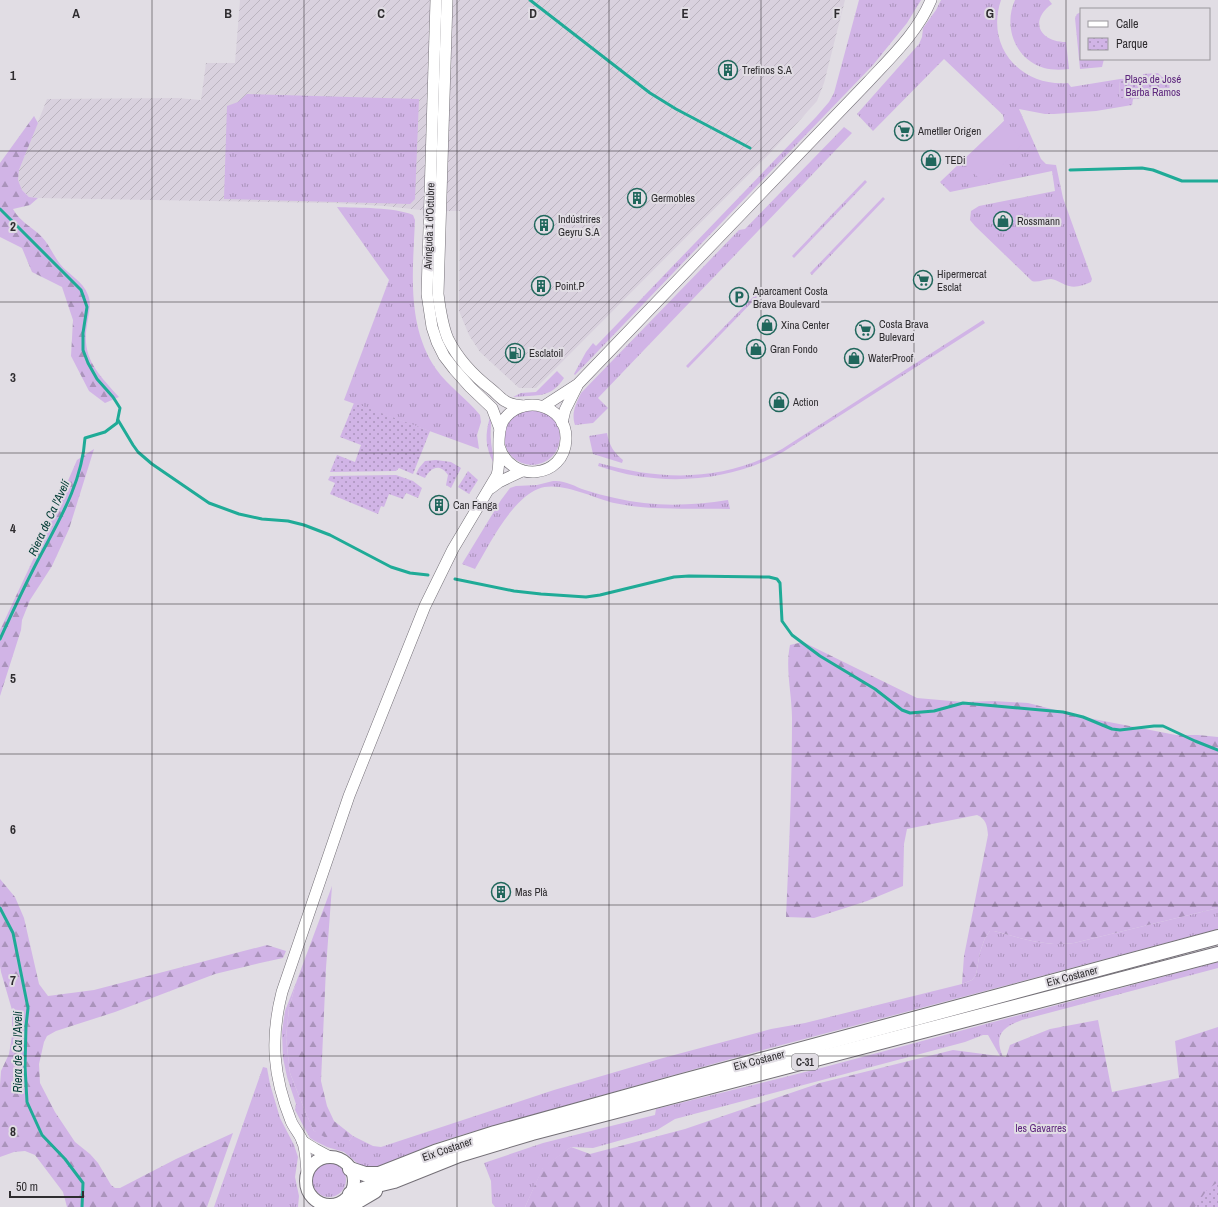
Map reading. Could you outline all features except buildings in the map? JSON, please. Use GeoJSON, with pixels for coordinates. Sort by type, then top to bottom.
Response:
{"type":"FeatureCollection","features":[{"type":"Feature","properties":{"kind":"highway","name":"Eix Costaner"},"geometry":{"type":"LineString","coordinates":[[350,1169],[365,1174],[379,1174],[435,1152],[495,1133],[1218,937]]}},
{"type":"Feature","properties":{"kind":"highway","name":"Eix Costaner"},"geometry":{"type":"LineString","coordinates":[[349,1200],[459,1155],[532,1133],[1218,954]]}},
{"type":"Feature","properties":{"kind":"main road","name":"Avinguda 1 d'Octubre"},"geometry":{"type":"LineString","coordinates":[[436,0],[427,294],[429,310],[437,342],[444,356],[454,369],[492,408],[500,428]]}},
{"type":"Feature","properties":{"kind":"main road","name":"Avinguda 1 d'Octubre"},"geometry":{"type":"LineString","coordinates":[[447,0],[438,294],[440,308],[447,337],[454,350],[463,361],[478,378],[505,401],[512,405],[523,406]]}},
{"type":"Feature","properties":{"kind":"main road"},"geometry":{"type":"LineString","coordinates":[[544,406],[578,384],[895,54],[918,26],[931,0]]}},
{"type":"Feature","properties":{"kind":"main road"},"geometry":{"type":"LineString","coordinates":[[562,423],[565,410],[578,384]]}},
{"type":"Feature","properties":{"kind":"main road"},"geometry":{"type":"LineString","coordinates":[[350,1169],[353,1177],[353,1185],[349,1200],[327,1206],[320,1203],[309,1193],[306,1186],[307,1173],[302,1141],[292,1123],[277,1076],[275,1029],[277,1013],[282,992],[349,796],[426,606],[453,549],[497,475],[500,465],[498,437],[500,428],[510,413],[523,406],[534,404],[544,406],[555,413],[562,423],[566,433],[566,444],[558,461],[548,468],[540,471],[522,471],[516,468],[507,461],[499,446]]}},
{"type":"Feature","properties":{"kind":"main road"},"geometry":{"type":"LineString","coordinates":[[489,490],[499,482],[522,471]]}},
{"type":"Feature","properties":{"kind":"main road","name":"C-31"},"geometry":{"type":"LineString","coordinates":[[302,1141],[330,1157],[342,1160],[350,1169]]}},
{"type":"Feature","properties":{"kind":"main road"},"geometry":{"type":"LineString","coordinates":[[307,1173],[316,1161],[330,1157]]}},
{"type":"Feature","properties":{"kind":"main road"},"geometry":{"type":"LineString","coordinates":[[308,1207],[309,1193]]}},
{"type":"Feature","properties":{"kind":"shaded area"},"geometry":{"type":"Polygon","coordinates":[[[240,0],[845,0],[824,83],[817,101],[771,152],[536,388],[519,388],[480,352],[469,335],[459,311],[460,211],[430,211],[334,203],[38,198],[29,197],[22,190],[18,180],[19,170],[47,99],[177,98],[201,100],[206,63],[235,63],[240,0]]]}},
{"type":"Feature","properties":{"kind":"green space"},"geometry":{"type":"Polygon","coordinates":[[[859,0],[921,0],[907,23],[873,65],[575,375],[574,374],[586,352],[593,343],[596,346],[829,102],[834,93],[859,0]]]}},
{"type":"Feature","properties":{"kind":"green space"},"geometry":{"type":"Polygon","coordinates":[[[941,0],[1001,0],[997,17],[998,33],[1003,48],[1011,61],[1022,71],[1035,78],[1051,83],[1068,83],[1071,87],[1120,79],[1119,98],[1133,99],[1132,105],[1096,111],[1045,114],[1019,109],[1041,159],[1046,164],[1056,165],[1063,198],[1092,279],[1091,282],[1074,287],[1051,279],[1037,282],[1032,281],[970,220],[971,211],[979,206],[1055,191],[1052,171],[950,192],[940,182],[1004,121],[1003,115],[944,59],[873,131],[857,114],[919,44],[922,37],[923,28],[936,10],[941,0]]]}},
{"type":"Feature","properties":{"kind":"green space"},"geometry":{"type":"Polygon","coordinates":[[[1015,0],[1049,0],[1052,4],[1045,10],[1041,17],[1039,23],[1040,29],[1049,38],[1066,42],[1069,69],[1056,70],[1044,68],[1034,64],[1019,50],[1011,31],[1010,20],[1015,0]]]}},
{"type":"Feature","properties":{"kind":"green space"},"geometry":{"type":"Polygon","coordinates":[[[1080,12],[1080,60],[1104,60],[1102,67],[1080,69],[1075,18],[1077,14],[1080,12]]]}},
{"type":"Feature","properties":{"kind":"green space","name":"Plaça de José Barba Ramos"},"geometry":{"type":"Polygon","coordinates":[[[1158,73],[1162,77],[1169,77],[1170,95],[1133,99],[1119,98],[1120,79],[1143,78],[1143,74],[1158,73]]]}},
{"type":"Feature","properties":{"kind":"green space"},"geometry":{"type":"Polygon","coordinates":[[[247,94],[419,99],[415,199],[410,204],[224,199],[227,106],[238,102],[247,94]]]}},
{"type":"Feature","properties":{"kind":"green space"},"geometry":{"type":"Polygon","coordinates":[[[34,116],[38,123],[19,170],[18,180],[22,190],[29,197],[38,198],[30,205],[13,209],[22,221],[44,239],[60,264],[86,290],[90,302],[86,337],[89,357],[105,381],[119,397],[105,403],[89,391],[71,356],[73,320],[62,287],[32,272],[22,248],[0,237],[0,163],[34,116]]]}},
{"type":"Feature","properties":{"kind":"green space"},"geometry":{"type":"Polygon","coordinates":[[[1004,121],[1025,141],[985,184],[964,164],[1004,121]]]}},
{"type":"Feature","properties":{"kind":"green space"},"geometry":{"type":"Polygon","coordinates":[[[844,127],[852,133],[598,398],[608,408],[593,423],[575,425],[574,413],[581,393],[739,230],[745,229],[844,127]]]}},
{"type":"Feature","properties":{"kind":"green space"},"geometry":{"type":"Polygon","coordinates":[[[865,180],[867,182],[794,258],[792,256],[865,180]]]}},
{"type":"Feature","properties":{"kind":"green space"},"geometry":{"type":"Polygon","coordinates":[[[883,197],[885,199],[812,275],[810,273],[883,197]]]}},
{"type":"Feature","properties":{"kind":"green space"},"geometry":{"type":"Polygon","coordinates":[[[337,207],[387,209],[413,215],[415,220],[413,258],[414,297],[420,334],[426,352],[436,369],[480,415],[481,422],[477,435],[479,449],[344,400],[389,280],[337,207]]]}},
{"type":"Feature","properties":{"kind":"green space"},"geometry":{"type":"Polygon","coordinates":[[[758,293],[760,294],[688,368],[686,366],[758,293]]]}},
{"type":"Feature","properties":{"kind":"green space"},"geometry":{"type":"Polygon","coordinates":[[[983,320],[985,323],[783,452],[766,461],[731,473],[693,479],[655,478],[632,475],[598,466],[599,463],[646,473],[692,475],[715,473],[738,468],[760,460],[782,449],[983,320]]]}},
{"type":"Feature","properties":{"kind":"green space"},"geometry":{"type":"Polygon","coordinates":[[[557,371],[564,378],[553,390],[540,395],[513,397],[521,393],[536,392],[557,371]]]}},
{"type":"Feature","properties":{"kind":"green space"},"geometry":{"type":"Polygon","coordinates":[[[354,403],[430,431],[413,474],[399,468],[396,471],[330,472],[337,455],[355,462],[361,445],[340,437],[354,403]]]}},
{"type":"Feature","properties":{"kind":"green space"},"geometry":{"type":"Polygon","coordinates":[[[532,409],[543,411],[552,417],[558,426],[560,437],[558,448],[552,457],[543,463],[532,465],[521,463],[512,457],[506,448],[504,437],[506,426],[512,417],[521,411],[532,409]]]}},
{"type":"Feature","properties":{"kind":"green space"},"geometry":{"type":"Polygon","coordinates":[[[490,417],[493,462],[487,445],[487,429],[490,417]]]}},
{"type":"Feature","properties":{"kind":"green space"},"geometry":{"type":"Polygon","coordinates":[[[607,433],[612,448],[623,460],[622,463],[593,454],[589,436],[607,433]]]}},
{"type":"Feature","properties":{"kind":"green space"},"geometry":{"type":"Polygon","coordinates":[[[94,449],[69,529],[52,566],[30,600],[22,620],[21,630],[0,696],[0,630],[39,547],[77,460],[94,449]]]}},
{"type":"Feature","properties":{"kind":"green space"},"geometry":{"type":"Polygon","coordinates":[[[436,460],[451,462],[461,468],[451,488],[446,485],[448,475],[442,469],[433,469],[425,478],[416,474],[425,461],[436,460]]]}},
{"type":"Feature","properties":{"kind":"green space"},"geometry":{"type":"Polygon","coordinates":[[[468,471],[478,480],[469,494],[458,487],[468,471]]]}},
{"type":"Feature","properties":{"kind":"green space"},"geometry":{"type":"Polygon","coordinates":[[[396,475],[413,481],[422,488],[418,498],[406,493],[403,499],[389,494],[384,507],[381,506],[378,514],[330,494],[335,483],[328,480],[330,476],[396,475]]]}},
{"type":"Feature","properties":{"kind":"green space"},"geometry":{"type":"Polygon","coordinates":[[[553,481],[565,482],[585,490],[643,503],[671,505],[728,500],[730,509],[672,509],[629,506],[614,503],[566,488],[546,487],[538,489],[528,495],[510,513],[494,536],[475,569],[462,564],[501,500],[510,488],[516,486],[537,485],[553,481]]]}},
{"type":"Feature","properties":{"kind":"green space"},"geometry":{"type":"Polygon","coordinates":[[[803,642],[917,698],[963,702],[993,701],[1028,703],[1083,717],[1176,735],[1218,737],[1218,908],[1074,943],[1044,943],[990,931],[985,938],[980,952],[976,975],[972,980],[962,984],[964,956],[988,835],[986,823],[977,815],[907,829],[904,844],[903,886],[867,901],[814,918],[786,917],[792,743],[792,709],[788,663],[790,645],[803,642]]]}},
{"type":"Feature","properties":{"kind":"green space"},"geometry":{"type":"Polygon","coordinates":[[[0,879],[15,897],[24,918],[39,984],[48,996],[94,990],[267,945],[286,951],[283,958],[215,974],[115,1012],[56,1031],[47,1036],[44,1042],[39,1064],[40,1083],[55,1112],[75,1142],[90,1154],[98,1163],[111,1185],[115,1188],[120,1188],[176,1159],[233,1133],[207,1207],[67,1207],[63,1192],[35,1155],[25,1151],[14,1152],[0,1157],[1,1071],[9,1054],[12,1036],[12,1010],[0,966],[0,879]]]}},
{"type":"Feature","properties":{"kind":"green space"},"geometry":{"type":"Polygon","coordinates":[[[332,886],[326,968],[321,1081],[327,1106],[334,1121],[353,1136],[349,1141],[335,1143],[314,1131],[290,1073],[286,1038],[289,1008],[297,980],[332,886]]]}},
{"type":"Feature","properties":{"kind":"green space"},"geometry":{"type":"Polygon","coordinates":[[[1218,908],[1218,929],[759,1051],[468,1133],[439,1142],[377,1167],[368,1168],[363,1166],[344,1152],[327,1147],[310,1138],[295,1110],[296,1104],[287,1077],[283,1058],[282,1032],[285,1011],[297,980],[289,1008],[286,1038],[290,1073],[314,1131],[349,1141],[353,1136],[373,1146],[381,1147],[554,1090],[663,1058],[771,1029],[805,1023],[962,984],[972,980],[976,975],[980,952],[985,938],[990,931],[1044,943],[1074,943],[1218,908]]]}},
{"type":"Feature","properties":{"kind":"green space"},"geometry":{"type":"Polygon","coordinates":[[[1218,962],[1218,968],[1015,1023],[1009,1026],[1001,1034],[999,1043],[1003,1057],[1000,1056],[988,1035],[983,1035],[965,1042],[675,1119],[657,1130],[593,1148],[571,1147],[543,1168],[525,1207],[495,1207],[492,1203],[491,1181],[484,1163],[543,1143],[655,1115],[656,1109],[821,1068],[1218,962]]]}},
{"type":"Feature","properties":{"kind":"green space","name":"les Gavarres"},"geometry":{"type":"Polygon","coordinates":[[[1098,1020],[1112,1092],[1179,1078],[1175,1041],[1218,1027],[1218,1207],[525,1207],[543,1167],[571,1147],[590,1154],[685,1129],[820,1083],[953,1050],[1006,1057],[1010,1045],[1050,1029],[1098,1020]]]}},
{"type":"Feature","properties":{"kind":"green space"},"geometry":{"type":"Polygon","coordinates":[[[263,1067],[267,1068],[280,1118],[294,1145],[298,1157],[295,1177],[299,1196],[298,1207],[214,1207],[263,1067]]]}},
{"type":"Feature","properties":{"kind":"green space"},"geometry":{"type":"Polygon","coordinates":[[[332,1163],[341,1168],[345,1173],[345,1187],[341,1192],[336,1196],[326,1197],[322,1196],[313,1187],[312,1177],[313,1173],[322,1164],[332,1163]]]}},
{"type":"Feature","properties":{"kind":"green space"},"geometry":{"type":"Polygon","coordinates":[[[1218,1182],[1218,1207],[1195,1207],[1207,1190],[1218,1182]]]}},
{"type":"Feature","properties":{"kind":"waterway"},"geometry":{"type":"LineString","coordinates":[[530,0],[650,93],[676,109],[750,148]]}},
{"type":"Feature","properties":{"kind":"waterway"},"geometry":{"type":"LineString","coordinates":[[1070,170],[1142,168],[1153,170],[1182,181],[1218,181]]}},
{"type":"Feature","properties":{"kind":"waterway","name":"Riera de Ca l'Avelí"},"geometry":{"type":"LineString","coordinates":[[0,209],[81,290],[87,307],[83,333],[83,350],[97,379],[113,397],[120,408],[117,423],[105,432],[85,438],[79,471],[68,502],[27,581],[0,639]]}},
{"type":"Feature","properties":{"kind":"waterway"},"geometry":{"type":"LineString","coordinates":[[118,420],[138,452],[152,464],[209,503],[239,514],[262,519],[288,521],[304,525],[330,535],[391,567],[410,573],[428,575]]}},
{"type":"Feature","properties":{"kind":"waterway"},"geometry":{"type":"LineString","coordinates":[[455,579],[514,591],[586,597],[674,577],[769,577],[777,579],[780,583],[782,621],[792,635],[820,656],[875,689],[902,710],[910,713],[934,711],[963,703],[1063,712],[1083,717],[1112,729],[1120,730],[1163,726],[1218,750]]}},
{"type":"Feature","properties":{"kind":"waterway","name":"Riera de Ca l'Avelí"},"geometry":{"type":"LineString","coordinates":[[0,908],[13,933],[28,1008],[25,1066],[27,1102],[42,1135],[65,1159],[83,1183],[82,1207]]}},
{"type":"Feature","properties":{"kind":"place","name":"Trefinos S.A"},"geometry":{"type":"Point","coordinates":[728,70]}},
{"type":"Feature","properties":{"kind":"place","name":"Ametller Origen"},"geometry":{"type":"Point","coordinates":[904,131]}},
{"type":"Feature","properties":{"kind":"place","name":"TEDi"},"geometry":{"type":"Point","coordinates":[931,160]}},
{"type":"Feature","properties":{"kind":"place","name":"Germobles"},"geometry":{"type":"Point","coordinates":[637,198]}},
{"type":"Feature","properties":{"kind":"place","name":"Rossmann"},"geometry":{"type":"Point","coordinates":[1003,221]}},
{"type":"Feature","properties":{"kind":"place","name":"Indústrires Geyru S.A"},"geometry":{"type":"Point","coordinates":[544,225]}},
{"type":"Feature","properties":{"kind":"place","name":"Hipermercat Esclat"},"geometry":{"type":"Point","coordinates":[923,280]}},
{"type":"Feature","properties":{"kind":"place","name":"Point.P"},"geometry":{"type":"Point","coordinates":[541,286]}},
{"type":"Feature","properties":{"kind":"place","name":"Aparcament Costa Brava Boulevard"},"geometry":{"type":"Point","coordinates":[739,297]}},
{"type":"Feature","properties":{"kind":"place","name":"Xina Center"},"geometry":{"type":"Point","coordinates":[767,325]}},
{"type":"Feature","properties":{"kind":"place","name":"Costa Brava Bulevard"},"geometry":{"type":"Point","coordinates":[865,330]}},
{"type":"Feature","properties":{"kind":"place","name":"Gran Fondo"},"geometry":{"type":"Point","coordinates":[756,349]}},
{"type":"Feature","properties":{"kind":"place","name":"Esclatoil"},"geometry":{"type":"Point","coordinates":[515,353]}},
{"type":"Feature","properties":{"kind":"place","name":"WaterProof"},"geometry":{"type":"Point","coordinates":[854,358]}},
{"type":"Feature","properties":{"kind":"place","name":"Action"},"geometry":{"type":"Point","coordinates":[779,402]}},
{"type":"Feature","properties":{"kind":"place","name":"Can Fanga"},"geometry":{"type":"Point","coordinates":[439,505]}},
{"type":"Feature","properties":{"kind":"place","name":"Mas Plà"},"geometry":{"type":"Point","coordinates":[501,892]}}]}
